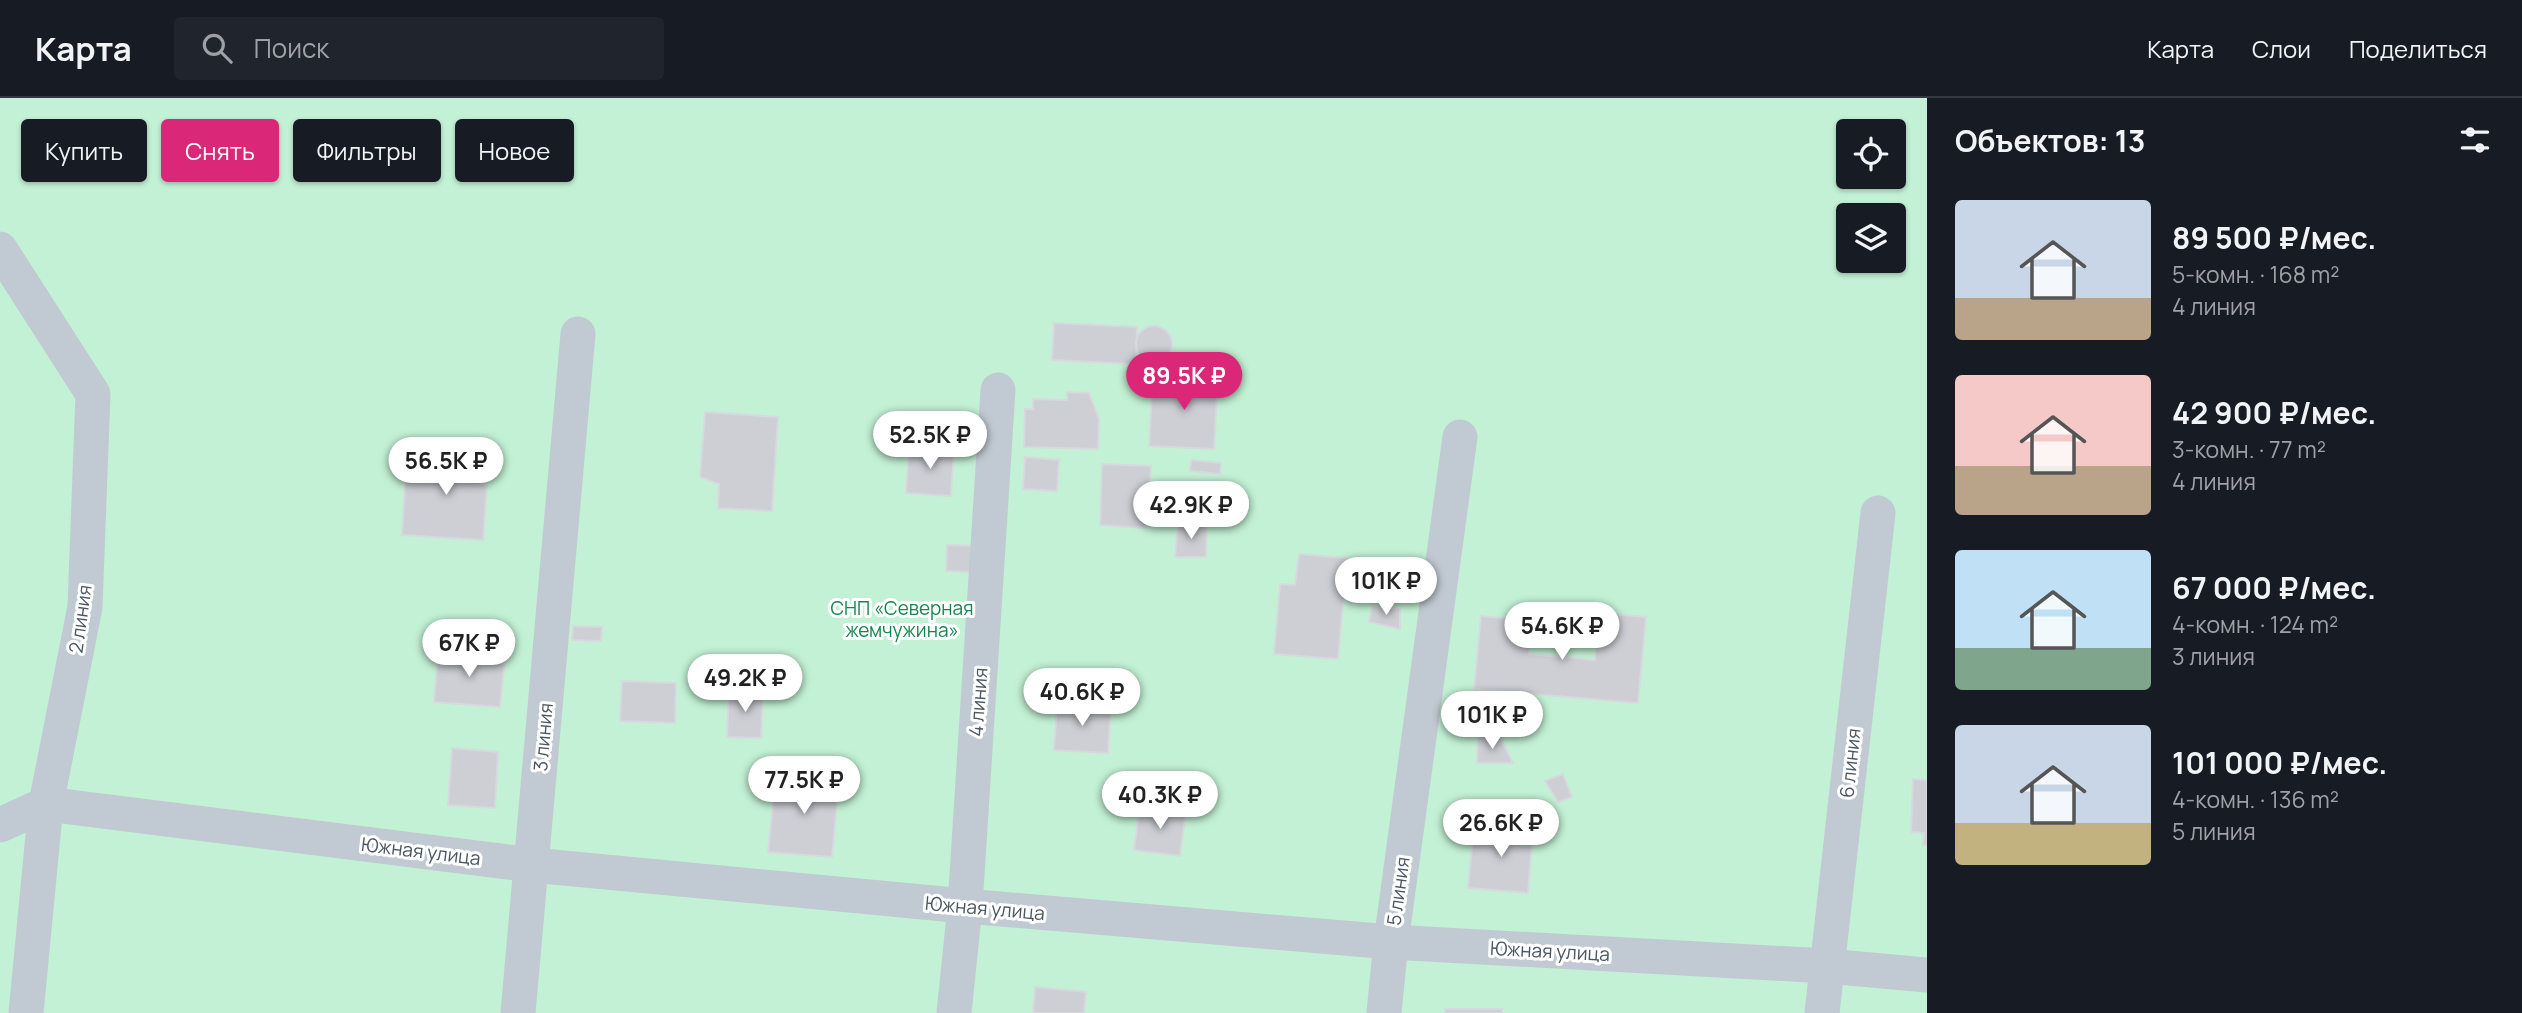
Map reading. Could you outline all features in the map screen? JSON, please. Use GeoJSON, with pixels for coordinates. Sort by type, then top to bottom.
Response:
{"type":"FeatureCollection","features":[{"type":"Feature","properties":{"kind":"street","name":"2 линия"},"geometry":{"type":"LineString","coordinates":[[0,248],[93,394],[85,607],[46,804],[26,1013]]}},
{"type":"Feature","properties":{"kind":"street","name":"3 линия"},"geometry":{"type":"LineString","coordinates":[[518,1013],[578,334]]}},
{"type":"Feature","properties":{"kind":"street","name":"4 линия"},"geometry":{"type":"LineString","coordinates":[[954,1013],[965,906],[998,390]]}},
{"type":"Feature","properties":{"kind":"street","name":"5 линия"},"geometry":{"type":"LineString","coordinates":[[1384,1013],[1391,942],[1460,437]]}},
{"type":"Feature","properties":{"kind":"street","name":"6 линия"},"geometry":{"type":"LineString","coordinates":[[1822,1013],[1878,513]]}},
{"type":"Feature","properties":{"kind":"street"},"geometry":{"type":"LineString","coordinates":[[0,825],[46,804]]}},
{"type":"Feature","properties":{"kind":"street","name":"Южная улица"},"geometry":{"type":"LineString","coordinates":[[46,804],[532,864],[965,906],[1391,942],[1827,966],[1927,975]]}},
{"type":"Feature","properties":{"kind":"green space","name":"СНП «Северная жемчужина»"},"geometry":{"type":"Polygon","coordinates":[[[0,98],[1927,98],[1927,1013],[0,1013],[0,98]]]}},
{"type":"Feature","properties":{"kind":"building"},"geometry":{"type":"Polygon","coordinates":[[[1054,323],[1137,327],[1136,364],[1052,360],[1054,323]]]}},
{"type":"Feature","properties":{"kind":"building"},"geometry":{"type":"Polygon","coordinates":[[[1154,326],[1167,331],[1172,344],[1167,357],[1154,362],[1141,357],[1136,344],[1141,331],[1154,326]]]}},
{"type":"Feature","properties":{"kind":"building"},"geometry":{"type":"Polygon","coordinates":[[[1153,374],[1218,377],[1214,449],[1149,446],[1153,374]]]}},
{"type":"Feature","properties":{"kind":"building"},"geometry":{"type":"Polygon","coordinates":[[[1067,392],[1089,393],[1099,419],[1098,449],[1024,447],[1025,409],[1033,409],[1033,399],[1067,400],[1067,392]]]}},
{"type":"Feature","properties":{"kind":"building"},"geometry":{"type":"Polygon","coordinates":[[[705,412],[778,417],[772,511],[718,508],[719,484],[700,477],[705,412]]]}},
{"type":"Feature","properties":{"kind":"building"},"geometry":{"type":"Polygon","coordinates":[[[441,440],[475,442],[473,478],[487,486],[483,540],[402,535],[406,468],[439,470],[441,440]]]}},
{"type":"Feature","properties":{"kind":"building"},"geometry":{"type":"Polygon","coordinates":[[[909,446],[954,449],[951,496],[906,493],[909,446]]]}},
{"type":"Feature","properties":{"kind":"building"},"geometry":{"type":"Polygon","coordinates":[[[1025,457],[1059,460],[1057,491],[1023,489],[1025,457]]]}},
{"type":"Feature","properties":{"kind":"building"},"geometry":{"type":"Polygon","coordinates":[[[1191,460],[1221,463],[1220,474],[1190,471],[1191,460]]]}},
{"type":"Feature","properties":{"kind":"building"},"geometry":{"type":"Polygon","coordinates":[[[1102,464],[1151,466],[1146,528],[1100,525],[1102,464]]]}},
{"type":"Feature","properties":{"kind":"building"},"geometry":{"type":"Polygon","coordinates":[[[1178,525],[1207,526],[1206,557],[1175,557],[1178,525]]]}},
{"type":"Feature","properties":{"kind":"building"},"geometry":{"type":"Polygon","coordinates":[[[947,545],[973,546],[971,572],[946,571],[947,545]]]}},
{"type":"Feature","properties":{"kind":"building"},"geometry":{"type":"Polygon","coordinates":[[[1299,554],[1347,558],[1338,659],[1274,654],[1280,584],[1295,585],[1299,554]]]}},
{"type":"Feature","properties":{"kind":"building"},"geometry":{"type":"Polygon","coordinates":[[[1372,606],[1400,609],[1400,629],[1369,622],[1372,606]]]}},
{"type":"Feature","properties":{"kind":"building"},"geometry":{"type":"Polygon","coordinates":[[[1599,613],[1646,617],[1638,703],[1474,689],[1481,616],[1532,621],[1529,654],[1595,660],[1599,613]]]}},
{"type":"Feature","properties":{"kind":"building"},"geometry":{"type":"Polygon","coordinates":[[[573,626],[602,627],[601,641],[572,640],[573,626]]]}},
{"type":"Feature","properties":{"kind":"building"},"geometry":{"type":"Polygon","coordinates":[[[438,651],[505,657],[500,707],[434,702],[438,651]]]}},
{"type":"Feature","properties":{"kind":"building"},"geometry":{"type":"Polygon","coordinates":[[[622,681],[676,683],[675,723],[620,721],[622,681]]]}},
{"type":"Feature","properties":{"kind":"building"},"geometry":{"type":"Polygon","coordinates":[[[729,689],[763,691],[761,738],[727,737],[729,689]]]}},
{"type":"Feature","properties":{"kind":"building"},"geometry":{"type":"Polygon","coordinates":[[[1057,703],[1111,706],[1108,753],[1054,750],[1057,703]]]}},
{"type":"Feature","properties":{"kind":"building"},"geometry":{"type":"Polygon","coordinates":[[[1478,733],[1501,739],[1513,763],[1477,763],[1478,733]]]}},
{"type":"Feature","properties":{"kind":"building"},"geometry":{"type":"Polygon","coordinates":[[[452,748],[498,752],[495,808],[448,805],[452,748]]]}},
{"type":"Feature","properties":{"kind":"building"},"geometry":{"type":"Polygon","coordinates":[[[776,774],[839,781],[832,857],[768,852],[776,774]]]}},
{"type":"Feature","properties":{"kind":"building"},"geometry":{"type":"Polygon","coordinates":[[[1563,774],[1572,797],[1558,802],[1545,781],[1563,774]]]}},
{"type":"Feature","properties":{"kind":"building"},"geometry":{"type":"Polygon","coordinates":[[[1913,779],[1927,780],[1927,845],[1923,845],[1924,833],[1911,832],[1913,779]]]}},
{"type":"Feature","properties":{"kind":"building"},"geometry":{"type":"Polygon","coordinates":[[[1140,805],[1186,811],[1180,856],[1134,850],[1140,805]]]}},
{"type":"Feature","properties":{"kind":"building"},"geometry":{"type":"Polygon","coordinates":[[[1474,826],[1533,830],[1528,893],[1468,888],[1474,826]]]}},
{"type":"Feature","properties":{"kind":"building"},"geometry":{"type":"Polygon","coordinates":[[[1035,987],[1086,992],[1084,1013],[1033,1013],[1035,987]]]}},
{"type":"Feature","properties":{"kind":"building"},"geometry":{"type":"Polygon","coordinates":[[[1445,1009],[1502,1009],[1502,1013],[1445,1013],[1445,1009]]]}}]}
